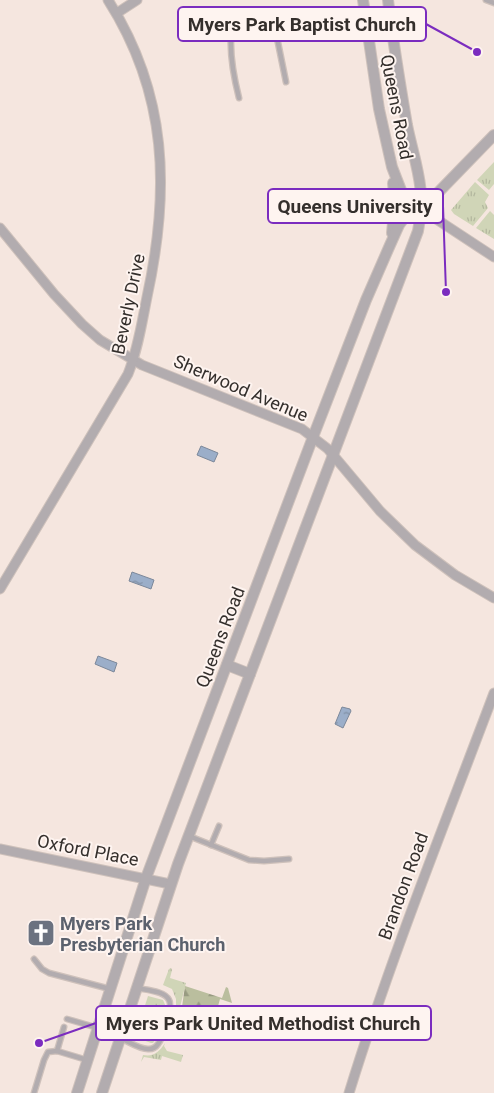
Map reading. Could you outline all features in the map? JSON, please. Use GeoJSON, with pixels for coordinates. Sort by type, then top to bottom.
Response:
{"type":"FeatureCollection","features":[{"type":"Feature","properties":{"kind":"street","name":"Beverly Drive"},"geometry":{"type":"LineString","coordinates":[[0,589],[125,380],[133,360],[158,240],[161,166],[158,132],[147,86],[132,46],[117,14],[108,0]]}},
{"type":"Feature","properties":{"kind":"street"},"geometry":{"type":"LineString","coordinates":[[117,14],[137,0]]}},
{"type":"Feature","properties":{"kind":"street","name":"Queens Road"},"geometry":{"type":"LineString","coordinates":[[363,0],[379,109],[392,167],[403,197],[421,209]]}},
{"type":"Feature","properties":{"kind":"street","name":"Queens Road"},"geometry":{"type":"LineString","coordinates":[[102,1093],[170,884],[416,236],[421,209],[422,189],[398,75],[388,0]]}},
{"type":"Feature","properties":{"kind":"street"},"geometry":{"type":"LineString","coordinates":[[494,135],[421,209],[494,257]]}},
{"type":"Feature","properties":{"kind":"street"},"geometry":{"type":"LineString","coordinates":[[390,245],[394,212],[392,167]]}},
{"type":"Feature","properties":{"kind":"street","name":"Queens Road"},"geometry":{"type":"LineString","coordinates":[[77,1093],[146,878],[366,300],[403,218],[421,209]]}},
{"type":"Feature","properties":{"kind":"street","name":"Sherwood Avenue"},"geometry":{"type":"LineString","coordinates":[[0,228],[82,324],[100,340],[133,360],[302,429],[333,455],[375,506],[407,538],[444,568],[494,598]]}},
{"type":"Feature","properties":{"kind":"street"},"geometry":{"type":"LineString","coordinates":[[227,665],[250,674]]}},
{"type":"Feature","properties":{"kind":"street","name":"Brandon Road"},"geometry":{"type":"LineString","coordinates":[[349,1093],[410,912],[494,693]]}},
{"type":"Feature","properties":{"kind":"street","name":"Oxford Place"},"geometry":{"type":"LineString","coordinates":[[0,849],[170,884]]}},
{"type":"Feature","properties":{"kind":"street"},"geometry":{"type":"LineString","coordinates":[[98,1026],[121,1035]]}},
{"type":"Feature","properties":{"kind":"lane"},"geometry":{"type":"LineString","coordinates":[[486,0],[494,3]]}},
{"type":"Feature","properties":{"kind":"lane"},"geometry":{"type":"LineString","coordinates":[[239,98],[232,67],[231,38],[238,32],[290,26],[346,32],[366,30]]}},
{"type":"Feature","properties":{"kind":"lane"},"geometry":{"type":"LineString","coordinates":[[275,28],[286,82]]}},
{"type":"Feature","properties":{"kind":"lane"},"geometry":{"type":"LineString","coordinates":[[211,845],[219,826]]}},
{"type":"Feature","properties":{"kind":"lane"},"geometry":{"type":"LineString","coordinates":[[188,835],[249,860],[289,859]]}},
{"type":"Feature","properties":{"kind":"lane"},"geometry":{"type":"LineString","coordinates":[[34,959],[42,969],[49,973],[110,989]]}},
{"type":"Feature","properties":{"kind":"lane"},"geometry":{"type":"LineString","coordinates":[[121,1035],[144,1049],[150,1049],[158,1044],[162,1038],[169,1014],[170,1001],[168,997],[156,992],[136,988]]}},
{"type":"Feature","properties":{"kind":"lane"},"geometry":{"type":"LineString","coordinates":[[66,1019],[98,1026]]}},
{"type":"Feature","properties":{"kind":"lane"},"geometry":{"type":"LineString","coordinates":[[57,1051],[64,1027]]}},
{"type":"Feature","properties":{"kind":"lane"},"geometry":{"type":"LineString","coordinates":[[34,1093],[48,1052],[57,1051],[88,1060]]}},
{"type":"Feature","properties":{"kind":"green space"},"geometry":{"type":"Polygon","coordinates":[[[494,162],[494,184],[489,190],[477,180],[494,162]]]}},
{"type":"Feature","properties":{"kind":"green space"},"geometry":{"type":"Polygon","coordinates":[[[475,182],[489,195],[485,202],[488,208],[473,226],[451,210],[475,182]]]}},
{"type":"Feature","properties":{"kind":"green space"},"geometry":{"type":"Polygon","coordinates":[[[490,211],[494,215],[494,239],[476,228],[490,211]]]}},
{"type":"Feature","properties":{"kind":"green space"},"geometry":{"type":"Polygon","coordinates":[[[171,968],[170,978],[186,983],[180,1007],[176,1008],[176,999],[172,989],[163,985],[171,968]]]}},
{"type":"Feature","properties":{"kind":"green space"},"geometry":{"type":"Polygon","coordinates":[[[185,986],[222,998],[226,987],[228,988],[232,1003],[220,999],[215,1017],[208,1017],[182,1007],[185,986]]]}},
{"type":"Feature","properties":{"kind":"green space"},"geometry":{"type":"Polygon","coordinates":[[[148,996],[163,1000],[166,1007],[153,1043],[135,1037],[148,996]]]}},
{"type":"Feature","properties":{"kind":"green space"},"geometry":{"type":"Polygon","coordinates":[[[165,1043],[164,1046],[167,1051],[183,1055],[181,1062],[162,1056],[161,1060],[144,1057],[141,1062],[143,1055],[156,1053],[165,1043]]]}},
{"type":"Feature","properties":{"kind":"water"},"geometry":{"type":"Polygon","coordinates":[[[201,446],[218,453],[214,462],[197,455],[201,446]]]}},
{"type":"Feature","properties":{"kind":"water"},"geometry":{"type":"Polygon","coordinates":[[[132,572],[154,580],[151,589],[129,581],[132,572]]]}},
{"type":"Feature","properties":{"kind":"water"},"geometry":{"type":"Polygon","coordinates":[[[98,656],[117,663],[114,672],[95,664],[98,656]]]}},
{"type":"Feature","properties":{"kind":"water"},"geometry":{"type":"Polygon","coordinates":[[[342,707],[351,711],[343,728],[335,724],[342,707]]]}},
{"type":"Feature","properties":{"kind":"place","name":"Myers Park Baptist Church"},"geometry":{"type":"Point","coordinates":[477,52]}},
{"type":"Feature","properties":{"kind":"place","name":"Queens University"},"geometry":{"type":"Point","coordinates":[446,292]}},
{"type":"Feature","properties":{"kind":"place","name":"Myers Park Presbyterian Church"},"geometry":{"type":"Point","coordinates":[41,933]}},
{"type":"Feature","properties":{"kind":"place","name":"Myers Park United Methodist Church"},"geometry":{"type":"Point","coordinates":[39,1043]}}]}
